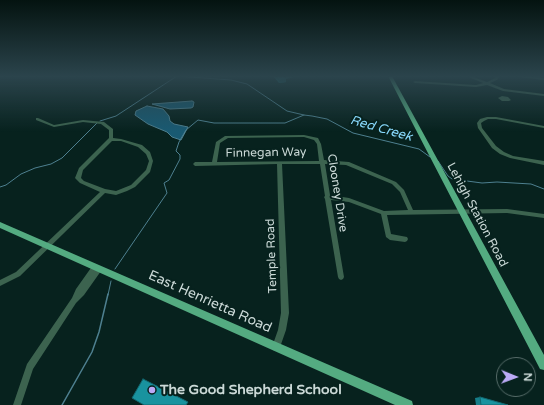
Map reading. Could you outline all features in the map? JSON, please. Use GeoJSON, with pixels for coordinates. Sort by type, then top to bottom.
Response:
{"type":"FeatureCollection","features":[{"type":"Feature","properties":{"kind":"main road","name":"Lehigh Station Road"},"geometry":{"type":"LineString","coordinates":[[400,95],[544,366]]}},
{"type":"Feature","properties":{"kind":"main road","name":"East Henrietta Road"},"geometry":{"type":"LineString","coordinates":[[0,225],[408,405]]}},
{"type":"Feature","properties":{"kind":"street"},"geometry":{"type":"LineString","coordinates":[[544,127],[496,118],[487,118],[479,123],[480,128],[494,147],[502,153],[512,157],[544,163]]}},
{"type":"Feature","properties":{"kind":"street"},"geometry":{"type":"LineString","coordinates":[[37,119],[54,126],[75,122],[98,122],[106,125],[111,130],[111,139]]}},
{"type":"Feature","properties":{"kind":"street","name":"Clooney Drive"},"geometry":{"type":"LineString","coordinates":[[214,164],[218,142],[223,138],[310,137],[318,142],[340,277]]}},
{"type":"Feature","properties":{"kind":"street"},"geometry":{"type":"LineString","coordinates":[[111,139],[121,140],[140,146],[150,157],[151,165],[146,173],[129,188],[116,193],[104,191],[82,182],[78,178],[78,175],[84,166],[111,139]]}},
{"type":"Feature","properties":{"kind":"street","name":"Temple Road"},"geometry":{"type":"LineString","coordinates":[[276,347],[282,330],[284,313],[279,163]]}},
{"type":"Feature","properties":{"kind":"street","name":"Finnegan Way"},"geometry":{"type":"LineString","coordinates":[[195,164],[347,163],[391,181],[402,191],[411,212]]}},
{"type":"Feature","properties":{"kind":"street"},"geometry":{"type":"LineString","coordinates":[[0,283],[18,274],[104,191]]}},
{"type":"Feature","properties":{"kind":"street"},"geometry":{"type":"LineString","coordinates":[[327,197],[349,200],[384,212],[519,212],[544,216]]}},
{"type":"Feature","properties":{"kind":"street"},"geometry":{"type":"LineString","coordinates":[[384,212],[388,235],[390,237],[405,239]]}},
{"type":"Feature","properties":{"kind":"street"},"geometry":{"type":"LineString","coordinates":[[17,405],[30,367],[74,301],[82,293],[97,268]]}},
{"type":"Feature","properties":{"kind":"water"},"geometry":{"type":"Polygon","coordinates":[[[194,102],[193,107],[191,108],[170,109],[152,104],[194,102]]]}},
{"type":"Feature","properties":{"kind":"water"},"geometry":{"type":"Polygon","coordinates":[[[147,106],[163,109],[169,116],[170,121],[174,124],[188,127],[181,140],[172,137],[167,132],[148,124],[135,115],[136,111],[147,106]]]}},
{"type":"Feature","properties":{"kind":"building","name":"The Good Shepherd School"},"geometry":{"type":"Polygon","coordinates":[[[143,379],[188,402],[186,405],[144,405],[132,398],[143,379]]]}},
{"type":"Feature","properties":{"kind":"building"},"geometry":{"type":"Polygon","coordinates":[[[480,397],[508,405],[481,405],[480,397]]]}},
{"type":"Feature","properties":{"kind":"waterway"},"geometry":{"type":"LineString","coordinates":[[100,121],[116,116],[148,95]]}},
{"type":"Feature","properties":{"kind":"waterway"},"geometry":{"type":"LineString","coordinates":[[263,95],[287,111],[304,115]]}},
{"type":"Feature","properties":{"kind":"waterway","name":"Red Creek"},"geometry":{"type":"LineString","coordinates":[[115,269],[167,193],[164,183],[169,180],[180,159],[180,155],[176,151],[179,142],[186,130],[198,120],[214,123],[285,123],[304,115]]}},
{"type":"Feature","properties":{"kind":"waterway","name":"Red Creek"},"geometry":{"type":"LineString","coordinates":[[304,115],[327,119],[353,133],[419,149],[430,157]]}},
{"type":"Feature","properties":{"kind":"waterway"},"geometry":{"type":"LineString","coordinates":[[0,187],[6,185],[21,174],[35,168],[51,164],[62,158],[97,123]]}},
{"type":"Feature","properties":{"kind":"waterway","name":"Red Creek"},"geometry":{"type":"LineString","coordinates":[[438,161],[448,176],[452,179],[482,183],[497,182],[531,184],[544,189]]}},
{"type":"Feature","properties":{"kind":"waterway","name":"Red Creek"},"geometry":{"type":"LineString","coordinates":[[108,295],[111,281]]}},
{"type":"Feature","properties":{"kind":"waterway","name":"Red Creek"},"geometry":{"type":"LineString","coordinates":[[62,405],[92,352],[99,332],[108,294]]}},
{"type":"Feature","properties":{"kind":"place","name":"The Good Shepherd School"},"geometry":{"type":"Point","coordinates":[152,390]}}]}
